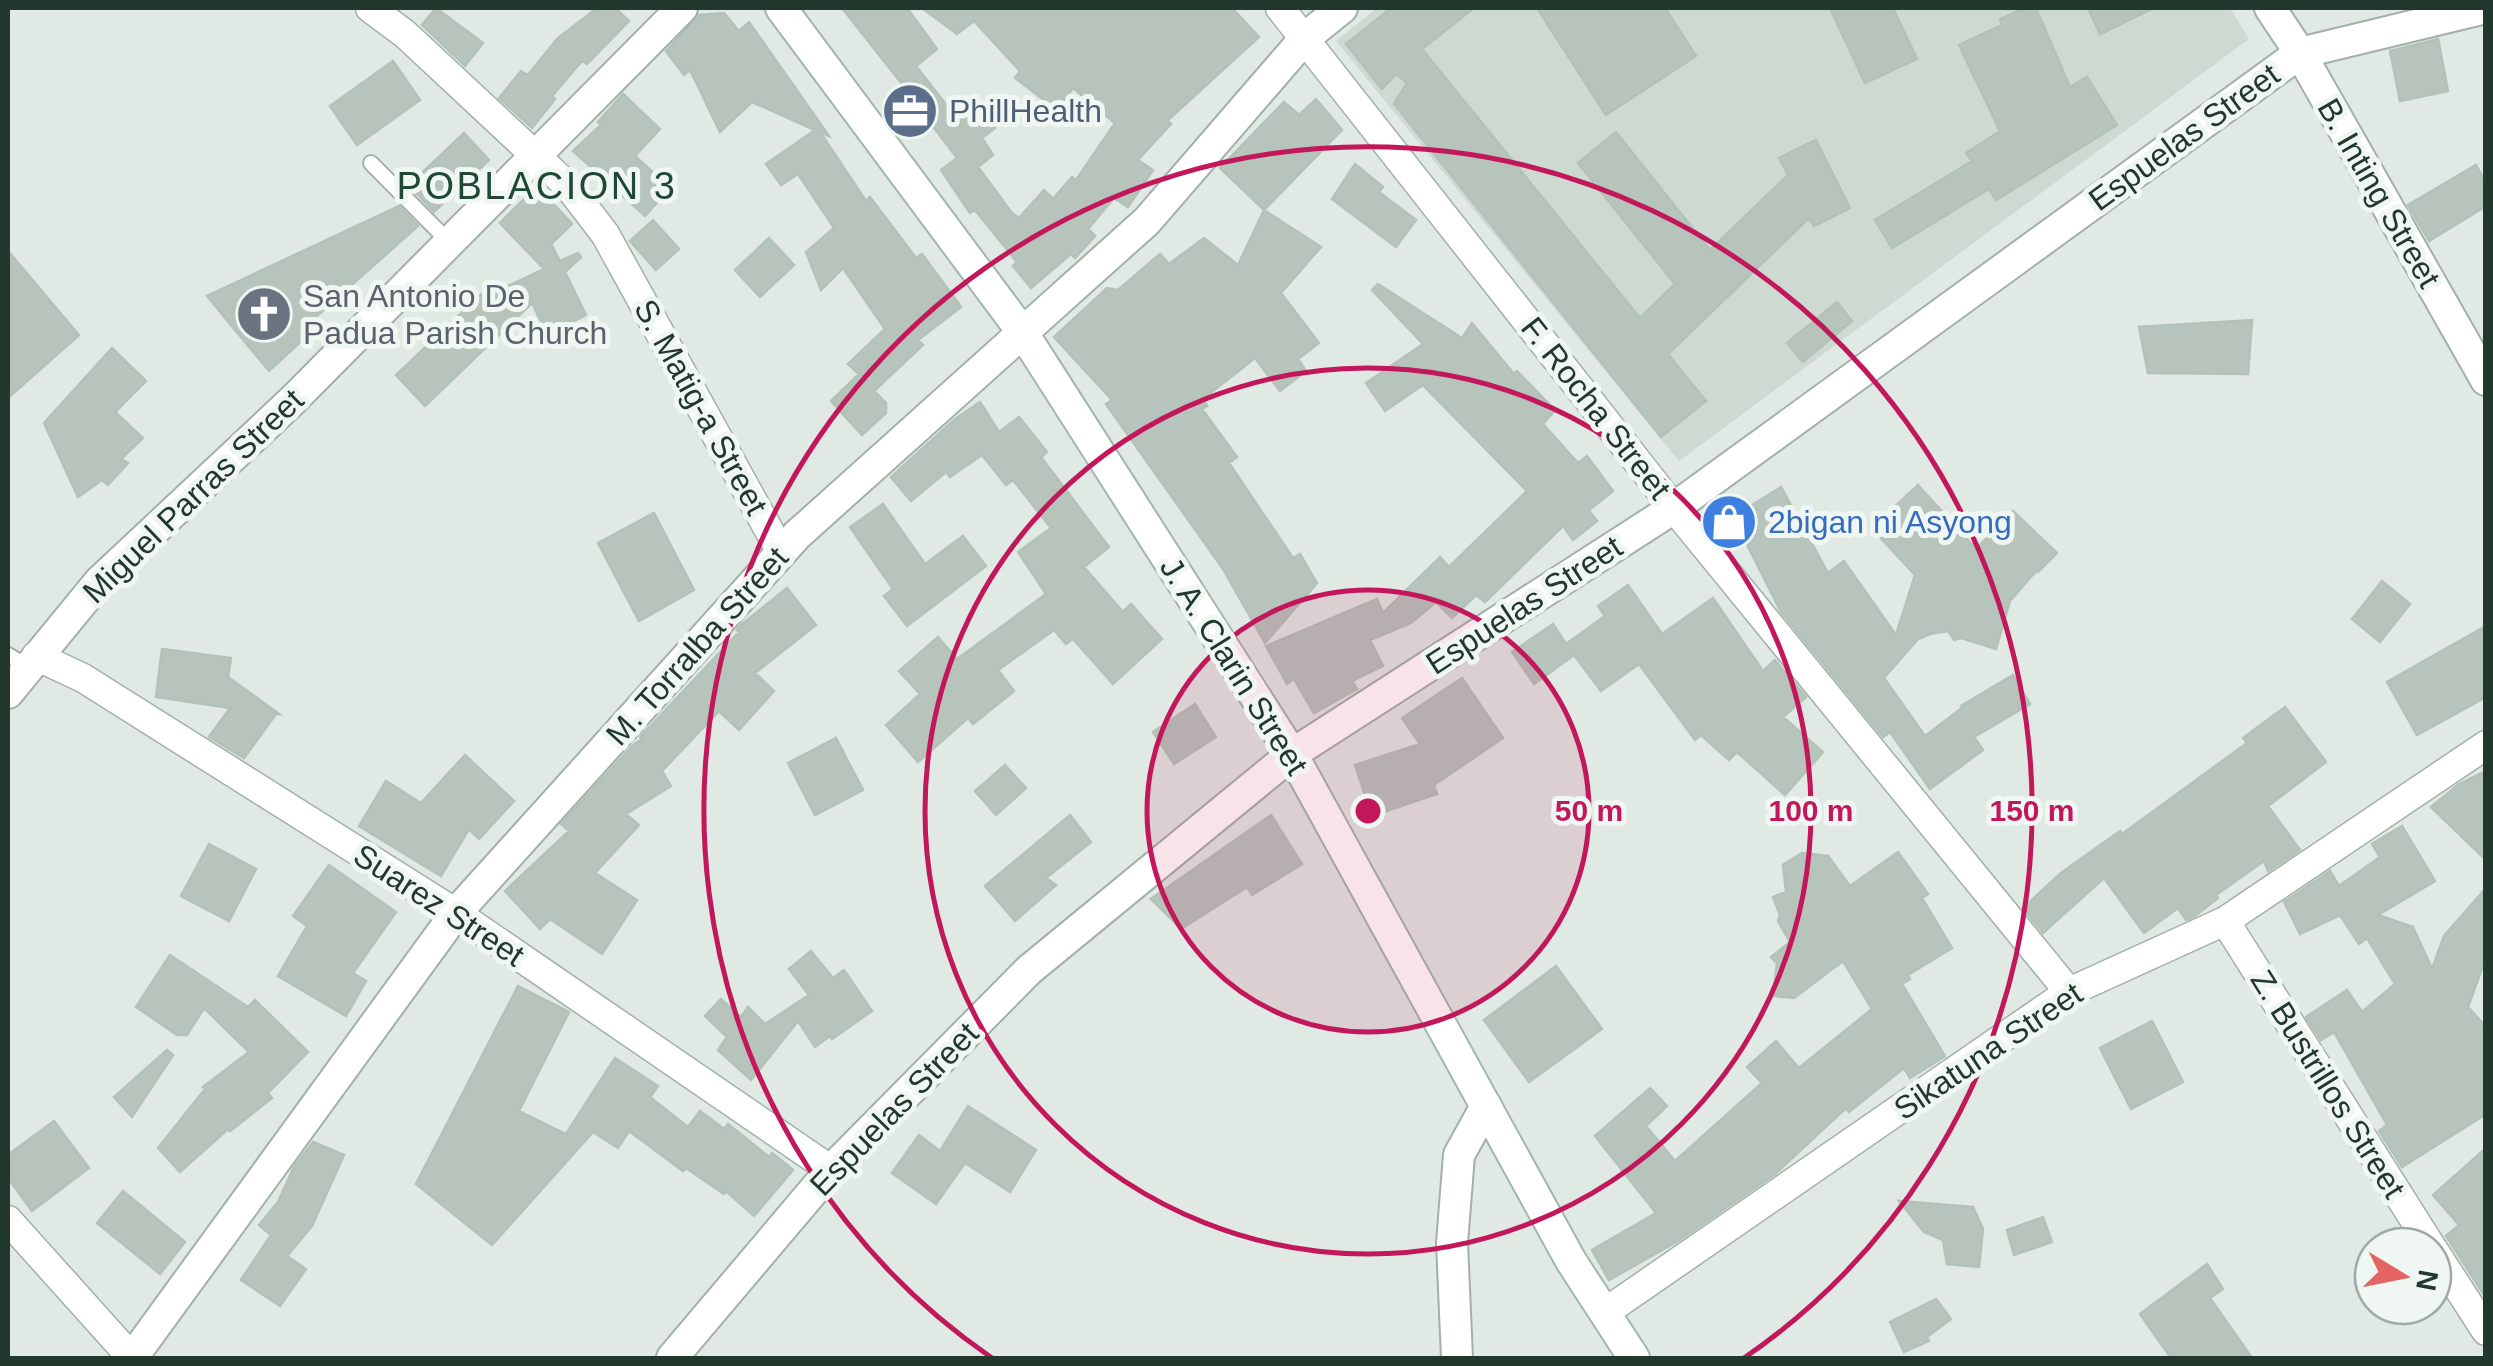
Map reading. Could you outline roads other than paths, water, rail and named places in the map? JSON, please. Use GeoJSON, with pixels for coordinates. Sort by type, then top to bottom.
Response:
{"type":"FeatureCollection","features":[{"type":"Feature","properties":{"kind":"street","name":"S. Matig-a Street"},"geometry":{"type":"LineString","coordinates":[[370,8],[404,34],[569,186],[605,234],[782,552]]}},
{"type":"Feature","properties":{"kind":"street","name":"Miguel Parras Street"},"geometry":{"type":"LineString","coordinates":[[8,693],[24,659],[99,582],[294,400],[682,8]]}},
{"type":"Feature","properties":{"kind":"street","name":"J. A. Clarin Street"},"geometry":{"type":"LineString","coordinates":[[781,8],[1024,333],[1292,754],[1570,1261],[1634,1358]]}},
{"type":"Feature","properties":{"kind":"street","name":"F. Rocha Street"},"geometry":{"type":"LineString","coordinates":[[1280,8],[1674,508],[2069,992]]}},
{"type":"Feature","properties":{"kind":"street","name":"M. Torralba Street"},"geometry":{"type":"LineString","coordinates":[[132,1358],[456,914],[782,552],[1147,222],[1306,38],[1342,8]]}},
{"type":"Feature","properties":{"kind":"street","name":"B. Inting Street"},"geometry":{"type":"LineString","coordinates":[[2270,8],[2300,53],[2486,380]]}},
{"type":"Feature","properties":{"kind":"street","name":"Espuelas Street"},"geometry":{"type":"LineString","coordinates":[[672,1358],[831,1170],[1029,970],[1292,754],[1674,508],[2300,53],[2486,8]]}},
{"type":"Feature","properties":{"kind":"street","name":"Suarez Street"},"geometry":{"type":"LineString","coordinates":[[24,659],[83,678],[456,914],[831,1170]]}},
{"type":"Feature","properties":{"kind":"street","name":"Sikatuna Street"},"geometry":{"type":"LineString","coordinates":[[1604,1312],[2069,992],[2225,921],[2486,745]]}},
{"type":"Feature","properties":{"kind":"street","name":"Z. Bustrillos Street"},"geometry":{"type":"LineString","coordinates":[[2225,921],[2419,1226]]}},
{"type":"Feature","properties":{"kind":"street"},"geometry":{"type":"LineString","coordinates":[[1457,1358],[1452,1244],[1459,1155],[1486,1106]]}},
{"type":"Feature","properties":{"kind":"street"},"geometry":{"type":"LineString","coordinates":[[8,1220],[132,1358]]}},
{"type":"Feature","properties":{"kind":"street","name":"Z. Bustrillos Street"},"geometry":{"type":"LineString","coordinates":[[2453,1280],[2486,1331]]}},
{"type":"Feature","properties":{"kind":"lane"},"geometry":{"type":"LineString","coordinates":[[372,163],[449,242]]}},
{"type":"Feature","properties":{"kind":"place","name":"PhillHealth"},"geometry":{"type":"Point","coordinates":[910,111]}},
{"type":"Feature","properties":{"kind":"place","name":"San Antonio De Padua Parish Church"},"geometry":{"type":"Point","coordinates":[264,314]}},
{"type":"Feature","properties":{"kind":"place","name":"2bigan ni Asyong"},"geometry":{"type":"Point","coordinates":[1729,522]}},
{"type":"Feature","properties":{"kind":"district","name":"POBLACION 3"},"geometry":{"type":"Point","coordinates":[537,186]}}]}
